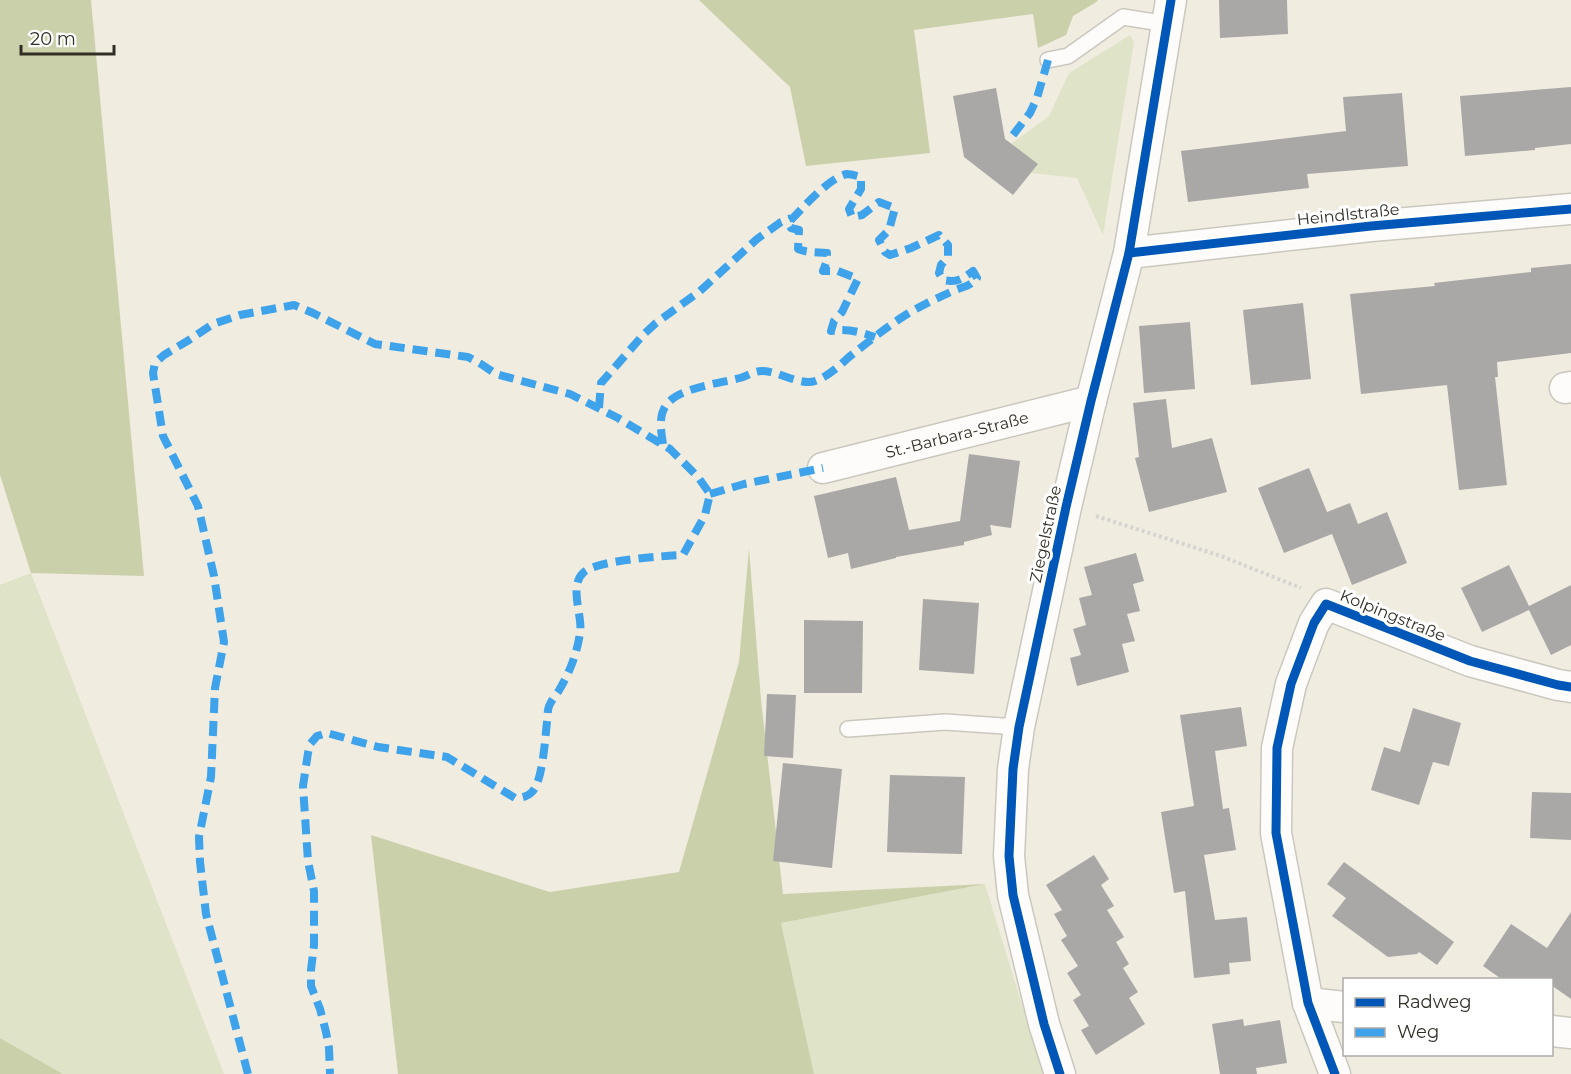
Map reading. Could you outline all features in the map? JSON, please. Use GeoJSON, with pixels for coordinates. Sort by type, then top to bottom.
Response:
{"type":"FeatureCollection","features":[{"type":"Feature","properties":{"kind":"street","name":"Ziegelstraße"},"geometry":{"type":"LineString","coordinates":[[1060,1074],[1044,1023],[1013,896],[1010,812],[1013,769],[1019,727],[1066,507],[1129,253],[1169,12]]}},
{"type":"Feature","properties":{"kind":"street","name":"Heindlstraße"},"geometry":{"type":"LineString","coordinates":[[1129,253],[1371,226],[1571,210]]}},
{"type":"Feature","properties":{"kind":"street","name":"St.-Barbara-Straße"},"geometry":{"type":"LineString","coordinates":[[823,468],[1091,401]]}},
{"type":"Feature","properties":{"kind":"street","name":"Kolpingstraße"},"geometry":{"type":"LineString","coordinates":[[1335,1074],[1308,1003],[1276,833],[1277,748],[1291,684],[1314,623],[1326,604],[1470,661],[1571,687]]}},
{"type":"Feature","properties":{"kind":"street"},"geometry":{"type":"LineString","coordinates":[[1308,1003],[1343,1007]]}},
{"type":"Feature","properties":{"kind":"street"},"geometry":{"type":"LineString","coordinates":[[1553,1031],[1571,1033]]}},
{"type":"Feature","properties":{"kind":"lane"},"geometry":{"type":"LineString","coordinates":[[1048,60],[1068,56],[1123,17],[1169,12]]}},
{"type":"Feature","properties":{"kind":"lane"},"geometry":{"type":"LineString","coordinates":[[849,729],[945,722],[1019,727]]}},
{"type":"Feature","properties":{"kind":"path"},"geometry":{"type":"LineString","coordinates":[[1066,507],[1221,556],[1307,590],[1326,604]]}},
{"type":"Feature","properties":{"kind":"green space"},"geometry":{"type":"Polygon","coordinates":[[[0,0],[91,0],[144,576],[31,573],[0,475],[0,0]]]}},
{"type":"Feature","properties":{"kind":"green space"},"geometry":{"type":"Polygon","coordinates":[[[699,0],[1098,1],[1073,16],[1066,35],[1038,48],[1033,14],[914,30],[930,153],[806,166],[790,87],[699,0]]]}},
{"type":"Feature","properties":{"kind":"green space"},"geometry":{"type":"Polygon","coordinates":[[[1130,35],[1134,42],[1103,235],[1077,178],[1031,173],[1037,164],[1011,144],[1049,116],[1069,73],[1130,35]]]}},
{"type":"Feature","properties":{"kind":"green space"},"geometry":{"type":"Polygon","coordinates":[[[749,549],[761,700],[783,894],[985,884],[781,923],[814,1074],[398,1074],[371,835],[550,892],[679,872],[739,662],[749,549]]]}},
{"type":"Feature","properties":{"kind":"green space"},"geometry":{"type":"Polygon","coordinates":[[[31,573],[224,1074],[63,1074],[0,1038],[0,585],[31,573]]]}},
{"type":"Feature","properties":{"kind":"green space"},"geometry":{"type":"Polygon","coordinates":[[[985,884],[1043,1074],[814,1074],[781,923],[985,884]]]}},
{"type":"Feature","properties":{"kind":"green space"},"geometry":{"type":"Polygon","coordinates":[[[0,1038],[63,1074],[0,1074],[0,1038]]]}},
{"type":"Feature","properties":{"kind":"building"},"geometry":{"type":"Polygon","coordinates":[[[1219,0],[1287,0],[1288,34],[1220,38],[1219,0]]]}},
{"type":"Feature","properties":{"kind":"building"},"geometry":{"type":"Polygon","coordinates":[[[1571,87],[1571,144],[1535,148],[1535,150],[1465,156],[1460,96],[1571,87]]]}},
{"type":"Feature","properties":{"kind":"building"},"geometry":{"type":"Polygon","coordinates":[[[996,88],[1005,139],[1038,164],[1013,195],[964,157],[953,96],[996,88]]]}},
{"type":"Feature","properties":{"kind":"building"},"geometry":{"type":"Polygon","coordinates":[[[1402,93],[1408,166],[1307,174],[1309,188],[1188,202],[1181,151],[1346,131],[1343,97],[1402,93]]]}},
{"type":"Feature","properties":{"kind":"building"},"geometry":{"type":"Polygon","coordinates":[[[1571,264],[1571,353],[1497,362],[1498,377],[1495,377],[1507,485],[1459,490],[1447,385],[1361,394],[1350,294],[1435,286],[1434,283],[1531,272],[1531,268],[1571,264]]]}},
{"type":"Feature","properties":{"kind":"building"},"geometry":{"type":"Polygon","coordinates":[[[1303,303],[1311,379],[1251,385],[1243,310],[1303,303]]]}},
{"type":"Feature","properties":{"kind":"building"},"geometry":{"type":"Polygon","coordinates":[[[1190,322],[1195,389],[1144,393],[1139,326],[1190,322]]]}},
{"type":"Feature","properties":{"kind":"building"},"geometry":{"type":"Polygon","coordinates":[[[1166,399],[1172,448],[1212,438],[1227,492],[1149,512],[1135,458],[1139,457],[1133,403],[1166,399]]]}},
{"type":"Feature","properties":{"kind":"building"},"geometry":{"type":"Polygon","coordinates":[[[969,454],[1020,461],[1011,528],[990,525],[992,535],[964,542],[964,545],[896,557],[851,569],[848,553],[828,558],[814,496],[896,477],[909,530],[960,521],[969,454]]]}},
{"type":"Feature","properties":{"kind":"building"},"geometry":{"type":"Polygon","coordinates":[[[1309,468],[1327,512],[1350,503],[1358,524],[1387,512],[1407,563],[1352,585],[1332,534],[1284,553],[1258,488],[1309,468]]]}},
{"type":"Feature","properties":{"kind":"building"},"geometry":{"type":"Polygon","coordinates":[[[1136,553],[1144,581],[1133,584],[1140,611],[1127,614],[1135,641],[1122,644],[1129,672],[1077,686],[1070,658],[1081,655],[1073,629],[1086,625],[1079,598],[1092,595],[1084,567],[1136,553]]]}},
{"type":"Feature","properties":{"kind":"building"},"geometry":{"type":"Polygon","coordinates":[[[1509,565],[1529,606],[1571,585],[1571,645],[1551,655],[1529,610],[1482,632],[1461,588],[1509,565]]]}},
{"type":"Feature","properties":{"kind":"building"},"geometry":{"type":"Polygon","coordinates":[[[923,599],[979,603],[974,674],[919,670],[923,599]]]}},
{"type":"Feature","properties":{"kind":"building"},"geometry":{"type":"Polygon","coordinates":[[[804,620],[863,621],[862,693],[804,693],[804,620]]]}},
{"type":"Feature","properties":{"kind":"building"},"geometry":{"type":"Polygon","coordinates":[[[767,694],[796,695],[793,758],[764,756],[767,694]]]}},
{"type":"Feature","properties":{"kind":"building"},"geometry":{"type":"Polygon","coordinates":[[[1241,707],[1247,746],[1215,751],[1223,809],[1229,808],[1236,850],[1204,855],[1215,920],[1247,917],[1251,961],[1229,963],[1230,974],[1194,978],[1185,891],[1174,893],[1161,812],[1194,806],[1180,715],[1241,707]]]}},
{"type":"Feature","properties":{"kind":"building"},"geometry":{"type":"Polygon","coordinates":[[[1413,708],[1461,723],[1449,766],[1433,762],[1419,805],[1371,790],[1384,747],[1400,752],[1413,708]]]}},
{"type":"Feature","properties":{"kind":"building"},"geometry":{"type":"Polygon","coordinates":[[[783,763],[842,769],[832,868],[773,861],[783,763]]]}},
{"type":"Feature","properties":{"kind":"building"},"geometry":{"type":"Polygon","coordinates":[[[890,775],[965,777],[962,854],[887,852],[890,775]]]}},
{"type":"Feature","properties":{"kind":"building"},"geometry":{"type":"Polygon","coordinates":[[[1532,792],[1571,793],[1571,840],[1530,838],[1532,792]]]}},
{"type":"Feature","properties":{"kind":"building"},"geometry":{"type":"Polygon","coordinates":[[[1094,855],[1109,879],[1101,885],[1114,906],[1107,910],[1124,937],[1116,942],[1129,964],[1123,968],[1138,992],[1129,998],[1145,1024],[1096,1055],[1081,1030],[1089,1026],[1073,1000],[1081,995],[1067,973],[1078,966],[1061,940],[1067,936],[1054,914],[1062,910],[1046,885],[1094,855]]]}},
{"type":"Feature","properties":{"kind":"building"},"geometry":{"type":"Polygon","coordinates":[[[1344,862],[1454,942],[1437,965],[1419,952],[1388,957],[1332,916],[1346,898],[1327,884],[1344,862]]]}},
{"type":"Feature","properties":{"kind":"building"},"geometry":{"type":"Polygon","coordinates":[[[1571,912],[1571,999],[1553,986],[1553,978],[1500,978],[1483,966],[1511,924],[1547,948],[1571,912]]]}},
{"type":"Feature","properties":{"kind":"building"},"geometry":{"type":"Polygon","coordinates":[[[1243,1019],[1244,1026],[1280,1020],[1287,1063],[1256,1068],[1257,1074],[1220,1074],[1212,1024],[1243,1019]]]}},
{"type":"Feature","properties":{"kind":"marked path"},"geometry":{"type":"LineString","coordinates":[[1013,135],[1030,113],[1037,98],[1048,60]]}},
{"type":"Feature","properties":{"kind":"marked path"},"geometry":{"type":"LineString","coordinates":[[663,444],[662,413],[673,398],[690,390],[759,371],[803,382],[815,381],[834,370],[904,316],[968,285],[977,278],[973,271],[959,280],[943,280],[939,273],[941,265],[948,257],[948,245],[939,235],[890,255],[885,252],[879,240],[889,230],[895,208],[879,202],[862,215],[852,217],[849,209],[861,189],[861,177],[847,174],[824,187],[788,223],[791,228],[799,230],[798,249],[827,253],[823,271],[838,271],[858,279],[842,312],[834,321],[831,331],[848,330],[875,337]]}},
{"type":"Feature","properties":{"kind":"marked path"},"geometry":{"type":"LineString","coordinates":[[599,408],[601,383],[644,334],[700,291],[757,239],[781,222],[791,218]]}},
{"type":"Feature","properties":{"kind":"marked path"},"geometry":{"type":"LineString","coordinates":[[248,1074],[206,914],[200,862],[199,837],[211,777],[215,688],[224,642],[214,576],[198,506],[163,436],[153,373],[155,363],[164,355],[213,324],[240,315],[294,305],[375,344],[468,357],[496,374],[570,394],[618,418],[670,449],[698,477],[710,494],[705,515],[683,555],[631,559],[603,564],[584,572],[579,578],[576,593],[580,626],[577,649],[566,678],[549,706],[539,779],[528,795],[515,798],[447,757],[378,747],[327,733],[317,736],[310,744],[303,786],[308,861],[314,891],[311,986],[326,1032],[330,1074]]}},
{"type":"Feature","properties":{"kind":"marked path"},"geometry":{"type":"LineString","coordinates":[[710,494],[744,484],[823,468]]}},
{"type":"Feature","properties":{"kind":"cycle path"},"geometry":{"type":"LineString","coordinates":[[1060,1074],[1044,1024],[1013,895],[1009,856],[1013,769],[1019,727],[1066,507],[1129,253],[1171,0]]}},
{"type":"Feature","properties":{"kind":"cycle path"},"geometry":{"type":"LineString","coordinates":[[1129,253],[1371,226],[1571,209]]}},
{"type":"Feature","properties":{"kind":"cycle path"},"geometry":{"type":"LineString","coordinates":[[1335,1074],[1308,1003],[1276,833],[1277,748],[1291,684],[1314,623],[1326,604],[1470,661],[1571,687]]}}]}
